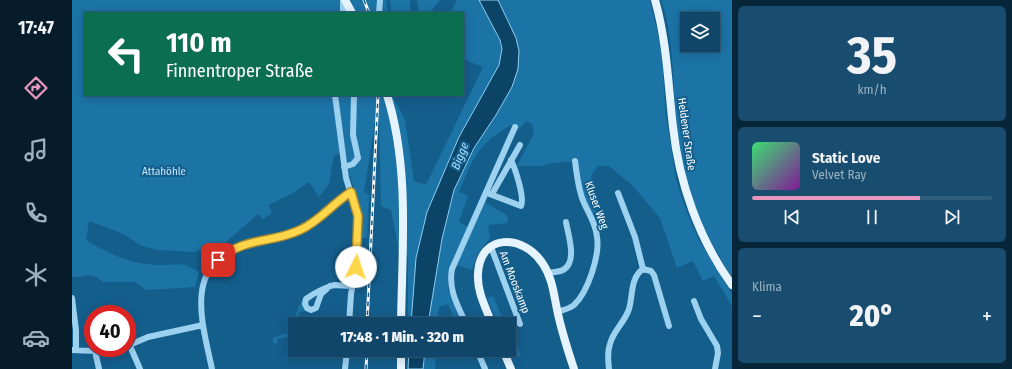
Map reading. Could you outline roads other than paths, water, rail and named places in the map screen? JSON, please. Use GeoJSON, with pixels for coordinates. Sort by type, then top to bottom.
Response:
{"type":"FeatureCollection","features":[{"type":"Feature","properties":{"kind":"main road"},"geometry":{"type":"LineString","coordinates":[[344,0],[351,12]]}},
{"type":"Feature","properties":{"kind":"main road","name":"Heldener Straße"},"geometry":{"type":"LineString","coordinates":[[655,0],[665,43],[673,127],[684,184],[700,228],[724,275],[732,286]]}},
{"type":"Feature","properties":{"kind":"main road"},"geometry":{"type":"LineString","coordinates":[[387,96],[394,121],[402,180],[401,317]]}},
{"type":"Feature","properties":{"kind":"main road"},"geometry":{"type":"LineString","coordinates":[[489,317],[481,296],[478,273],[482,258],[491,247],[502,241],[518,243],[528,248],[537,257],[548,273],[574,369]]}},
{"type":"Feature","properties":{"kind":"main road"},"geometry":{"type":"LineString","coordinates":[[401,357],[401,369]]}},
{"type":"Feature","properties":{"kind":"main road"},"geometry":{"type":"LineString","coordinates":[[506,357],[511,369]]}},
{"type":"Feature","properties":{"kind":"street"},"geometry":{"type":"LineString","coordinates":[[343,12],[344,0]]}},
{"type":"Feature","properties":{"kind":"street"},"geometry":{"type":"LineString","coordinates":[[379,12],[380,0]]}},
{"type":"Feature","properties":{"kind":"street"},"geometry":{"type":"LineString","coordinates":[[335,96],[344,167],[356,207],[358,225],[357,263],[352,286],[350,317]]}},
{"type":"Feature","properties":{"kind":"street"},"geometry":{"type":"LineString","coordinates":[[344,167],[353,164],[358,158],[354,135],[354,96]]}},
{"type":"Feature","properties":{"kind":"street"},"geometry":{"type":"LineString","coordinates":[[490,193],[515,127]]}},
{"type":"Feature","properties":{"kind":"street"},"geometry":{"type":"LineString","coordinates":[[463,317],[452,292],[451,274],[454,264],[490,193],[520,145]]}},
{"type":"Feature","properties":{"kind":"street"},"geometry":{"type":"LineString","coordinates":[[490,193],[516,206],[521,206],[522,203],[515,167],[511,160]]}},
{"type":"Feature","properties":{"kind":"street","name":"Kluser Weg"},"geometry":{"type":"LineString","coordinates":[[558,312],[575,304],[582,294],[594,265],[598,246],[596,229],[580,194],[575,161]]}},
{"type":"Feature","properties":{"kind":"street"},"geometry":{"type":"LineString","coordinates":[[212,369],[203,325],[200,294],[207,274],[218,260],[230,250],[246,243],[301,230],[315,222],[336,202],[351,192]]}},
{"type":"Feature","properties":{"kind":"street"},"geometry":{"type":"LineString","coordinates":[[618,193],[635,237],[643,269]]}},
{"type":"Feature","properties":{"kind":"street"},"geometry":{"type":"LineString","coordinates":[[548,273],[562,270],[570,262],[570,245],[566,222]]}},
{"type":"Feature","properties":{"kind":"street","name":"Am Mooskamp"},"geometry":{"type":"LineString","coordinates":[[491,247],[520,324]]}},
{"type":"Feature","properties":{"kind":"street"},"geometry":{"type":"LineString","coordinates":[[643,269],[651,271],[654,275],[669,326]]}},
{"type":"Feature","properties":{"kind":"street"},"geometry":{"type":"LineString","coordinates":[[609,369],[609,347],[612,338],[626,319],[632,299],[634,280],[638,273],[643,269]]}},
{"type":"Feature","properties":{"kind":"street"},"geometry":{"type":"LineString","coordinates":[[330,286],[321,294],[318,304],[313,310],[306,307],[305,300],[330,286],[338,284],[352,286]]}},
{"type":"Feature","properties":{"kind":"street"},"geometry":{"type":"LineString","coordinates":[[312,295],[318,295],[318,304]]}},
{"type":"Feature","properties":{"kind":"street"},"geometry":{"type":"LineString","coordinates":[[72,298],[76,330],[74,350],[84,350]]}},
{"type":"Feature","properties":{"kind":"street"},"geometry":{"type":"LineString","coordinates":[[694,301],[701,319],[717,346],[718,353],[715,369]]}},
{"type":"Feature","properties":{"kind":"street"},"geometry":{"type":"LineString","coordinates":[[136,342],[148,337],[203,325]]}},
{"type":"Feature","properties":{"kind":"street"},"geometry":{"type":"LineString","coordinates":[[96,357],[99,369]]}},
{"type":"Feature","properties":{"kind":"street"},"geometry":{"type":"LineString","coordinates":[[134,357],[140,369]]}},
{"type":"Feature","properties":{"kind":"street"},"geometry":{"type":"LineString","coordinates":[[345,369],[346,357]]}},
{"type":"Feature","properties":{"kind":"street"},"geometry":{"type":"LineString","coordinates":[[480,357],[485,369]]}},
{"type":"Feature","properties":{"kind":"water","name":"Bigge"},"geometry":{"type":"Polygon","coordinates":[[[479,0],[498,0],[516,38],[519,51],[518,69],[512,87],[496,115],[474,148],[454,190],[442,239],[429,317],[412,317],[416,258],[427,212],[459,137],[499,65],[502,49],[500,40],[479,0]]]}},
{"type":"Feature","properties":{"kind":"water"},"geometry":{"type":"Polygon","coordinates":[[[409,357],[424,357],[423,369],[408,369],[409,357]]]}},
{"type":"Feature","properties":{"kind":"railway"},"geometry":{"type":"LineString","coordinates":[[364,0],[369,12]]}},
{"type":"Feature","properties":{"kind":"railway"},"geometry":{"type":"LineString","coordinates":[[367,317],[378,96]]}},
{"type":"Feature","properties":{"kind":"railway"},"geometry":{"type":"LineString","coordinates":[[366,369],[367,357]]}},
{"type":"Feature","properties":{"kind":"park label","name":"Attahöhle"},"geometry":{"type":"Point","coordinates":[164,171]}}]}
